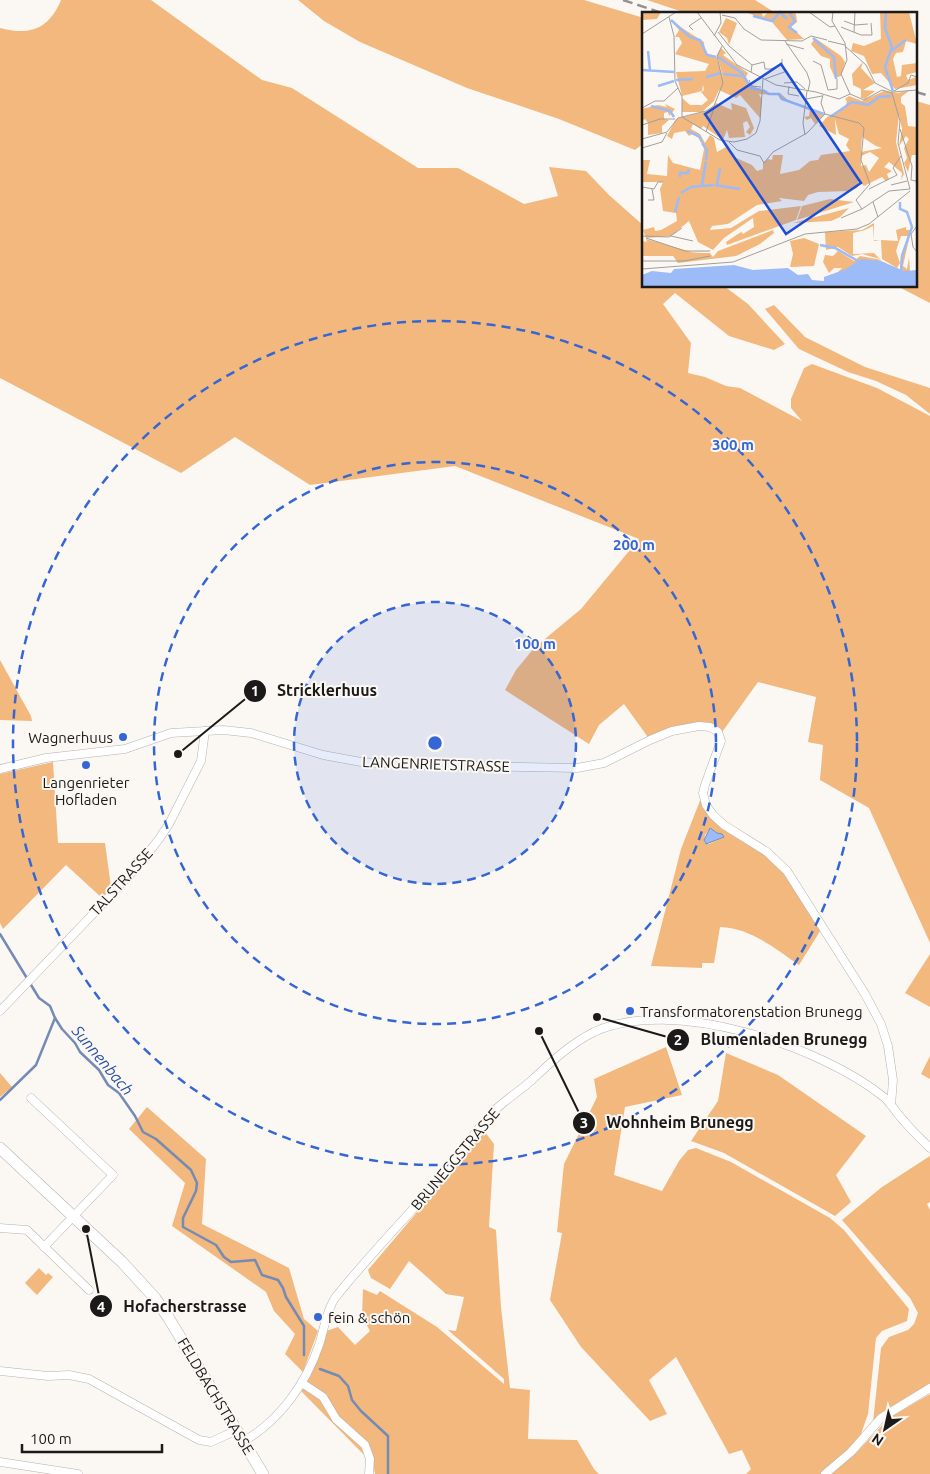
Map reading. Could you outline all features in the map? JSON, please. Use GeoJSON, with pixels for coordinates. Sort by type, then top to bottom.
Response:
{"type":"FeatureCollection","features":[{"type":"Feature","properties":{"kind":"main road","name":"FELDBACHSTRASSE"},"geometry":{"type":"LineString","coordinates":[[0,1148],[122,1262],[155,1298],[263,1474]]}},
{"type":"Feature","properties":{"kind":"street","name":"LANGENRIETSTRASSE"},"geometry":{"type":"LineString","coordinates":[[0,769],[46,758],[125,749],[171,733],[241,730],[328,756],[360,762],[414,765],[584,768],[604,763],[659,736],[685,728],[706,726],[713,728],[720,735],[720,744],[703,793],[706,805],[718,819],[767,852],[787,871],[865,994],[881,1024],[888,1046],[894,1080],[892,1105]]}},
{"type":"Feature","properties":{"kind":"street","name":"TALSTRASSE"},"geometry":{"type":"LineString","coordinates":[[0,1011],[138,866],[159,839],[169,824],[200,763],[205,731]]}},
{"type":"Feature","properties":{"kind":"street","name":"BRUNEGGSTRASSE"},"geometry":{"type":"LineString","coordinates":[[244,1441],[257,1433],[274,1417],[302,1383],[314,1358],[331,1305],[338,1294],[448,1169],[494,1112],[565,1050],[594,1032],[619,1024],[660,1019],[718,1026],[781,1043],[829,1063],[858,1079],[892,1105],[903,1121],[930,1148]]}},
{"type":"Feature","properties":{"kind":"street"},"geometry":{"type":"LineString","coordinates":[[31,1098],[113,1175],[44,1247]]}},
{"type":"Feature","properties":{"kind":"street"},"geometry":{"type":"LineString","coordinates":[[0,1228],[27,1230],[89,1290]]}},
{"type":"Feature","properties":{"kind":"street"},"geometry":{"type":"LineString","coordinates":[[0,1371],[48,1376],[69,1375],[89,1379],[198,1440],[211,1442],[237,1430]]}},
{"type":"Feature","properties":{"kind":"street"},"geometry":{"type":"LineString","coordinates":[[302,1383],[323,1397],[336,1419],[365,1445],[370,1460],[369,1474]]}},
{"type":"Feature","properties":{"kind":"street"},"geometry":{"type":"LineString","coordinates":[[825,1474],[851,1452],[881,1418],[930,1388]]}},
{"type":"Feature","properties":{"kind":"street"},"geometry":{"type":"LineString","coordinates":[[0,1462],[78,1474]]}},
{"type":"Feature","properties":{"kind":"shaded area"},"geometry":{"type":"Polygon","coordinates":[[[61,0],[151,0],[262,80],[292,88],[418,168],[458,168],[524,204],[558,196],[549,167],[586,171],[609,195],[642,224],[642,288],[727,288],[748,304],[785,344],[774,350],[729,336],[675,293],[663,304],[691,343],[688,373],[705,377],[726,386],[740,388],[802,421],[791,408],[791,399],[804,368],[812,364],[877,388],[930,416],[930,943],[869,808],[820,780],[823,745],[808,742],[816,697],[758,682],[720,735],[706,726],[650,740],[624,704],[599,725],[589,744],[505,690],[516,670],[534,648],[581,609],[639,539],[455,466],[310,485],[235,437],[181,473],[0,378],[0,28],[20,31],[37,28],[51,18],[61,0]]]}},
{"type":"Feature","properties":{"kind":"shaded area"},"geometry":{"type":"Polygon","coordinates":[[[298,0],[584,0],[642,17],[642,145],[635,150],[559,119],[467,88],[360,42],[324,21],[298,0]]]}},
{"type":"Feature","properties":{"kind":"shaded area"},"geometry":{"type":"Polygon","coordinates":[[[647,0],[755,0],[774,12],[683,12],[647,0]]]}},
{"type":"Feature","properties":{"kind":"shaded area"},"geometry":{"type":"Polygon","coordinates":[[[918,102],[930,105],[930,303],[901,288],[918,288],[918,102]]]}},
{"type":"Feature","properties":{"kind":"shaded area"},"geometry":{"type":"Polygon","coordinates":[[[774,305],[805,337],[865,367],[930,388],[930,414],[906,395],[876,381],[848,372],[799,349],[765,309],[774,305]]]}},
{"type":"Feature","properties":{"kind":"shaded area"},"geometry":{"type":"Polygon","coordinates":[[[0,660],[31,716],[32,721],[0,720],[0,660]]]}},
{"type":"Feature","properties":{"kind":"shaded area"},"geometry":{"type":"Polygon","coordinates":[[[53,762],[58,843],[105,843],[111,887],[102,898],[66,865],[3,929],[0,923],[0,774],[53,762]]]}},
{"type":"Feature","properties":{"kind":"shaded area"},"geometry":{"type":"Polygon","coordinates":[[[703,793],[709,810],[773,857],[822,928],[799,965],[752,935],[731,928],[720,927],[714,963],[702,963],[702,968],[651,966],[681,849],[703,793]],[[710,828],[705,835],[704,842],[709,844],[724,837],[710,828]]]}},
{"type":"Feature","properties":{"kind":"shaded area"},"geometry":{"type":"Polygon","coordinates":[[[930,954],[930,1007],[905,993],[930,954]]]}},
{"type":"Feature","properties":{"kind":"shaded area"},"geometry":{"type":"Polygon","coordinates":[[[666,1047],[682,1095],[625,1107],[614,1175],[662,1191],[679,1161],[688,1150],[696,1148],[731,1162],[830,1218],[844,1230],[909,1309],[907,1321],[882,1331],[876,1338],[868,1414],[860,1437],[823,1474],[746,1474],[751,1469],[742,1450],[729,1454],[676,1357],[649,1380],[667,1414],[650,1421],[581,1347],[550,1300],[562,1233],[557,1232],[564,1164],[597,1097],[594,1079],[666,1047]]]}},
{"type":"Feature","properties":{"kind":"shaded area"},"geometry":{"type":"Polygon","coordinates":[[[726,1053],[778,1075],[866,1136],[836,1175],[851,1202],[835,1216],[724,1153],[691,1141],[718,1101],[726,1053]]]}},
{"type":"Feature","properties":{"kind":"shaded area"},"geometry":{"type":"Polygon","coordinates":[[[930,1056],[930,1079],[921,1074],[930,1056]]]}},
{"type":"Feature","properties":{"kind":"shaded area"},"geometry":{"type":"Polygon","coordinates":[[[0,1073],[12,1087],[0,1097],[0,1073]]]}},
{"type":"Feature","properties":{"kind":"shaded area"},"geometry":{"type":"Polygon","coordinates":[[[147,1107],[206,1159],[202,1224],[289,1268],[304,1319],[318,1331],[303,1372],[285,1354],[295,1334],[274,1311],[266,1292],[172,1226],[185,1183],[129,1129],[147,1107]]]}},
{"type":"Feature","properties":{"kind":"shaded area"},"geometry":{"type":"Polygon","coordinates":[[[485,1132],[494,1144],[489,1227],[496,1230],[501,1307],[510,1388],[530,1390],[528,1439],[577,1440],[599,1474],[375,1474],[373,1464],[298,1388],[323,1332],[338,1327],[355,1345],[370,1331],[362,1316],[363,1289],[377,1295],[380,1291],[437,1327],[504,1384],[504,1379],[448,1330],[456,1331],[464,1297],[446,1294],[409,1261],[390,1289],[371,1278],[368,1270],[485,1132]]]}},
{"type":"Feature","properties":{"kind":"shaded area"},"geometry":{"type":"Polygon","coordinates":[[[930,1156],[930,1202],[927,1204],[930,1210],[930,1384],[873,1422],[881,1348],[889,1337],[908,1330],[914,1324],[918,1313],[910,1298],[842,1220],[882,1187],[930,1156]]]}},
{"type":"Feature","properties":{"kind":"shaded area"},"geometry":{"type":"Polygon","coordinates":[[[39,1268],[46,1275],[48,1273],[53,1277],[37,1295],[25,1283],[39,1268]]]}},
{"type":"Feature","properties":{"kind":"shaded area"},"geometry":{"type":"Polygon","coordinates":[[[930,1394],[930,1474],[831,1474],[856,1453],[890,1417],[930,1394]]]}},
{"type":"Feature","properties":{"kind":"water"},"geometry":{"type":"Polygon","coordinates":[[[710,828],[724,837],[706,844],[704,840],[710,828]]]}},
{"type":"Feature","properties":{"kind":"waterway","name":"Sunnenbach"},"geometry":{"type":"LineString","coordinates":[[0,934],[39,998],[50,1006],[62,1029],[75,1043],[80,1052],[99,1070],[108,1085],[119,1093],[135,1116],[143,1132],[156,1139],[191,1170],[197,1183],[196,1191],[183,1218],[183,1227],[216,1245],[224,1257],[231,1262],[255,1260],[262,1275],[278,1280],[304,1326],[304,1355]]}},
{"type":"Feature","properties":{"kind":"waterway"},"geometry":{"type":"LineString","coordinates":[[0,1100],[36,1065],[55,1018]]}},
{"type":"Feature","properties":{"kind":"waterway","name":"Sunnenbach"},"geometry":{"type":"LineString","coordinates":[[320,1369],[339,1376],[348,1386],[352,1400],[388,1436],[388,1474]]}},
{"type":"Feature","properties":{"kind":"railway"},"geometry":{"type":"LineString","coordinates":[[623,0],[659,12]]}},
{"type":"Feature","properties":{"kind":"railway"},"geometry":{"type":"LineString","coordinates":[[918,93],[930,96]]}},
{"type":"Feature","properties":{"kind":"place","name":"Wagnerhuus"},"geometry":{"type":"Point","coordinates":[123,737]}},
{"type":"Feature","properties":{"kind":"place","name":"Stricklerhuus"},"geometry":{"type":"Point","coordinates":[178,754]}},
{"type":"Feature","properties":{"kind":"place","name":"Langenrieter Hofladen"},"geometry":{"type":"Point","coordinates":[86,765]}},
{"type":"Feature","properties":{"kind":"place","name":"Transformatorenstation Brunegg"},"geometry":{"type":"Point","coordinates":[630,1011]}},
{"type":"Feature","properties":{"kind":"place","name":"Blumenladen Brunegg"},"geometry":{"type":"Point","coordinates":[597,1017]}},
{"type":"Feature","properties":{"kind":"place","name":"Wohnheim Brunegg"},"geometry":{"type":"Point","coordinates":[539,1031]}},
{"type":"Feature","properties":{"kind":"place","name":"Hofacherstrasse"},"geometry":{"type":"Point","coordinates":[86,1229]}},
{"type":"Feature","properties":{"kind":"place","name":"fein & schön"},"geometry":{"type":"Point","coordinates":[318,1317]}}]}
